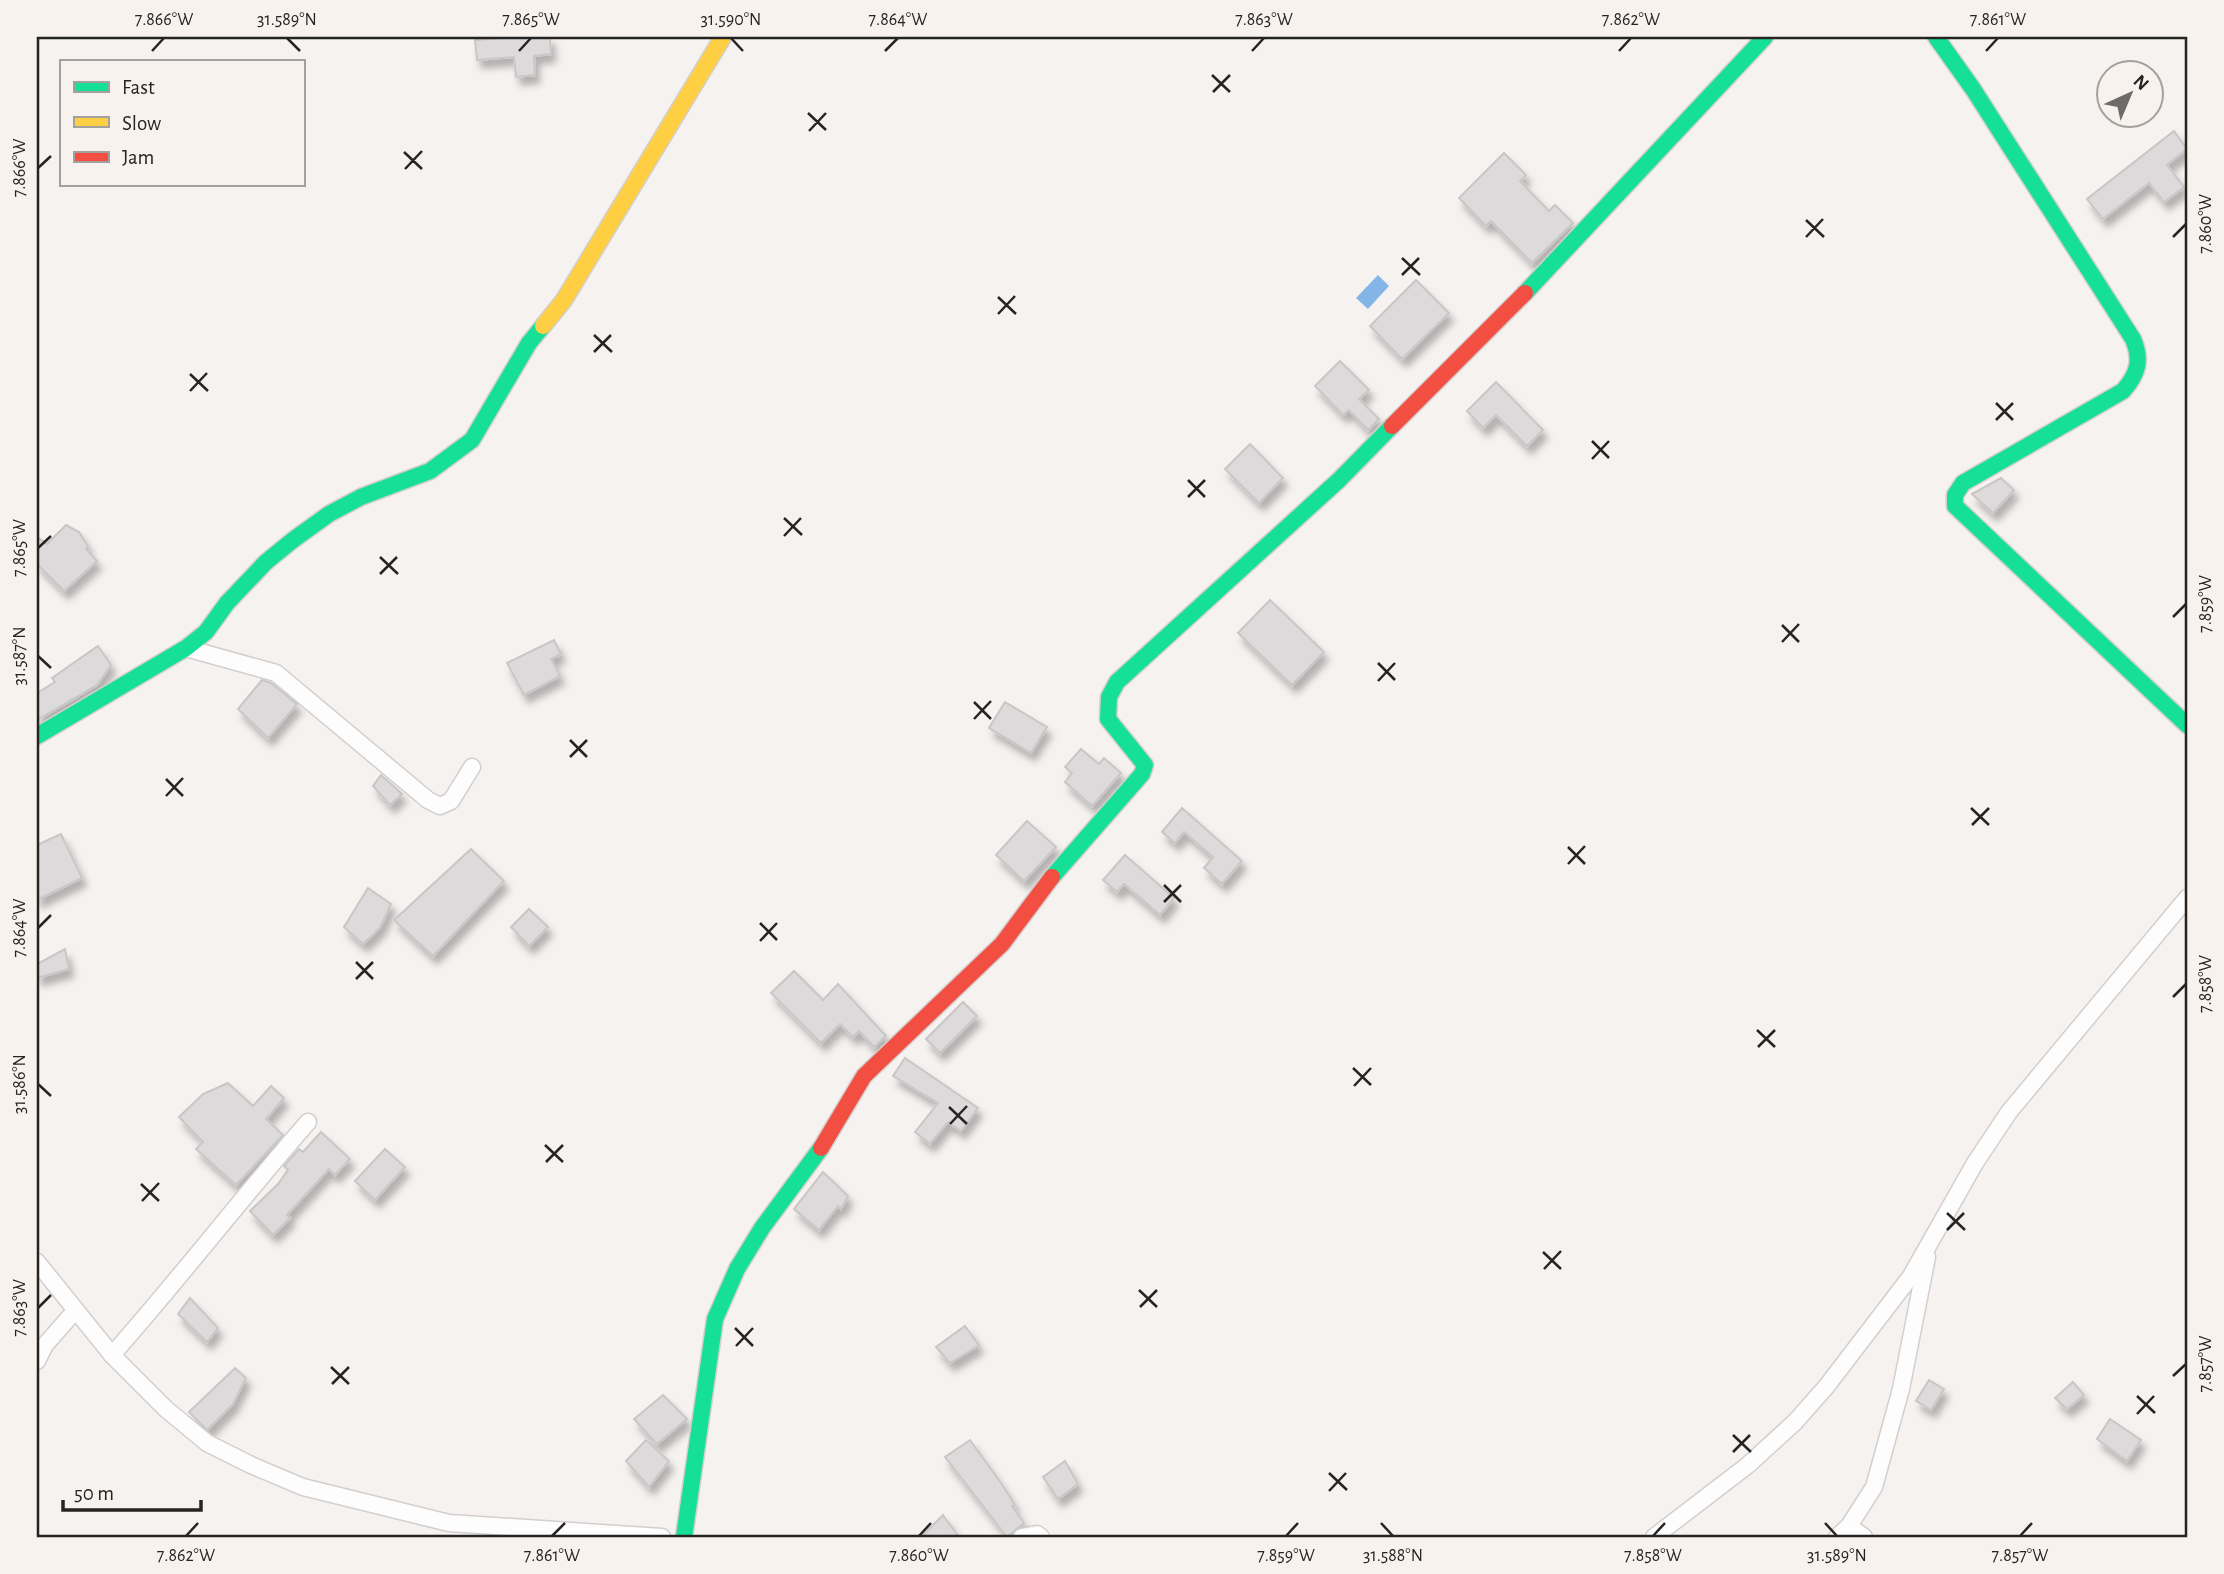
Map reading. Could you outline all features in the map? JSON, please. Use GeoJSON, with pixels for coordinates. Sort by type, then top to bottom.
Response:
{"type":"FeatureCollection","features":[{"type":"Feature","properties":{"kind":"street"},"geometry":{"type":"LineString","coordinates":[[37,736],[186,648],[206,632],[266,562],[311,527],[361,497],[430,471],[472,440],[529,343],[571,289],[723,37]]}},
{"type":"Feature","properties":{"kind":"street"},"geometry":{"type":"LineString","coordinates":[[684,1537],[715,1319],[737,1269],[762,1228],[813,1162],[864,1076],[1002,944],[1064,861],[1142,774],[1144,765],[1140,757],[1113,729],[1105,714],[1108,697],[1117,682],[1339,480],[1490,325],[1536,283],[1765,37]]}},
{"type":"Feature","properties":{"kind":"street"},"geometry":{"type":"LineString","coordinates":[[1936,37],[1973,89],[2133,339],[2140,360],[2139,370],[2123,391],[1963,483],[1955,495],[1955,506],[1983,537],[2187,725]]}},
{"type":"Feature","properties":{"kind":"street"},"geometry":{"type":"LineString","coordinates":[[186,648],[276,673],[428,800],[440,806],[451,801],[472,767]]}},
{"type":"Feature","properties":{"kind":"street"},"geometry":{"type":"LineString","coordinates":[[1654,1537],[1748,1465],[1795,1422],[1911,1276],[1975,1163],[2009,1112],[2187,898]]}},
{"type":"Feature","properties":{"kind":"street"},"geometry":{"type":"LineString","coordinates":[[112,1355],[174,1285],[225,1217],[308,1122]]}},
{"type":"Feature","properties":{"kind":"street"},"geometry":{"type":"LineString","coordinates":[[1864,1537],[1843,1532],[1874,1488],[1900,1389],[1930,1243]]}},
{"type":"Feature","properties":{"kind":"street"},"geometry":{"type":"LineString","coordinates":[[37,1262],[74,1312],[166,1409],[207,1443],[303,1487],[449,1523],[662,1537]]}},
{"type":"Feature","properties":{"kind":"street"},"geometry":{"type":"LineString","coordinates":[[37,1361],[45,1345],[74,1312]]}},
{"type":"Feature","properties":{"kind":"street"},"geometry":{"type":"LineString","coordinates":[[1023,1537],[1037,1534],[1041,1537]]}},
{"type":"Feature","properties":{"kind":"water"},"geometry":{"type":"Polygon","coordinates":[[[1378,275],[1389,286],[1368,309],[1356,298],[1378,275]]]}},
{"type":"Feature","properties":{"kind":"building"},"geometry":{"type":"Polygon","coordinates":[[[550,37],[551,54],[534,56],[535,75],[516,77],[514,57],[477,60],[475,40],[550,37]]]}},
{"type":"Feature","properties":{"kind":"building"},"geometry":{"type":"Polygon","coordinates":[[[2174,131],[2187,149],[2167,165],[2184,187],[2164,202],[2149,183],[2103,219],[2087,199],[2174,131]]]}},
{"type":"Feature","properties":{"kind":"building"},"geometry":{"type":"Polygon","coordinates":[[[1504,153],[1526,175],[1520,181],[1549,211],[1555,205],[1573,223],[1532,263],[1491,221],[1486,226],[1459,198],[1504,153]]]}},
{"type":"Feature","properties":{"kind":"building"},"geometry":{"type":"Polygon","coordinates":[[[1416,280],[1449,313],[1402,359],[1370,326],[1416,280]]]}},
{"type":"Feature","properties":{"kind":"building"},"geometry":{"type":"Polygon","coordinates":[[[1340,361],[1369,390],[1359,399],[1379,419],[1368,430],[1349,410],[1343,415],[1315,386],[1340,361]]]}},
{"type":"Feature","properties":{"kind":"building"},"geometry":{"type":"Polygon","coordinates":[[[1496,382],[1543,430],[1527,446],[1496,415],[1483,428],[1467,411],[1496,382]]]}},
{"type":"Feature","properties":{"kind":"building"},"geometry":{"type":"Polygon","coordinates":[[[1250,444],[1283,478],[1259,503],[1225,469],[1250,444]]]}},
{"type":"Feature","properties":{"kind":"building"},"geometry":{"type":"Polygon","coordinates":[[[2001,478],[2014,490],[1993,513],[1972,494],[2001,478]]]}},
{"type":"Feature","properties":{"kind":"building"},"geometry":{"type":"Polygon","coordinates":[[[66,525],[79,532],[88,546],[86,549],[97,561],[64,591],[37,564],[37,537],[47,544],[66,525]]]}},
{"type":"Feature","properties":{"kind":"building"},"geometry":{"type":"Polygon","coordinates":[[[1270,600],[1324,652],[1292,685],[1238,633],[1270,600]]]}},
{"type":"Feature","properties":{"kind":"building"},"geometry":{"type":"Polygon","coordinates":[[[554,640],[561,654],[551,659],[560,676],[524,695],[507,663],[554,640]]]}},
{"type":"Feature","properties":{"kind":"building"},"geometry":{"type":"Polygon","coordinates":[[[98,646],[111,665],[97,685],[37,720],[37,693],[55,682],[52,678],[98,646]]]}},
{"type":"Feature","properties":{"kind":"building"},"geometry":{"type":"Polygon","coordinates":[[[262,680],[271,683],[297,704],[268,738],[238,709],[262,680]]]}},
{"type":"Feature","properties":{"kind":"building"},"geometry":{"type":"Polygon","coordinates":[[[1005,702],[1047,727],[1031,753],[989,728],[1005,702]]]}},
{"type":"Feature","properties":{"kind":"building"},"geometry":{"type":"Polygon","coordinates":[[[1081,749],[1099,764],[1104,758],[1121,773],[1092,806],[1065,782],[1072,773],[1065,767],[1081,749]]]}},
{"type":"Feature","properties":{"kind":"building"},"geometry":{"type":"Polygon","coordinates":[[[381,775],[402,794],[390,805],[373,786],[381,775]]]}},
{"type":"Feature","properties":{"kind":"building"},"geometry":{"type":"Polygon","coordinates":[[[1182,808],[1242,861],[1222,884],[1204,868],[1213,857],[1184,832],[1175,843],[1162,832],[1182,808]]]}},
{"type":"Feature","properties":{"kind":"building"},"geometry":{"type":"Polygon","coordinates":[[[1027,821],[1056,847],[1024,881],[996,855],[1027,821]]]}},
{"type":"Feature","properties":{"kind":"building"},"geometry":{"type":"Polygon","coordinates":[[[61,834],[82,878],[37,900],[37,845],[61,834]]]}},
{"type":"Feature","properties":{"kind":"building"},"geometry":{"type":"Polygon","coordinates":[[[471,849],[504,881],[433,956],[394,920],[471,849]]]}},
{"type":"Feature","properties":{"kind":"building"},"geometry":{"type":"Polygon","coordinates":[[[1125,855],[1174,898],[1160,915],[1124,884],[1117,892],[1103,880],[1125,855]]]}},
{"type":"Feature","properties":{"kind":"building"},"geometry":{"type":"Polygon","coordinates":[[[368,888],[391,904],[380,928],[363,944],[344,927],[368,888]]]}},
{"type":"Feature","properties":{"kind":"building"},"geometry":{"type":"Polygon","coordinates":[[[529,909],[548,927],[529,946],[511,927],[529,909]]]}},
{"type":"Feature","properties":{"kind":"building"},"geometry":{"type":"Polygon","coordinates":[[[65,949],[69,969],[37,978],[37,964],[65,949]]]}},
{"type":"Feature","properties":{"kind":"building"},"geometry":{"type":"Polygon","coordinates":[[[794,971],[823,1000],[838,984],[886,1036],[874,1047],[859,1031],[853,1037],[840,1024],[821,1043],[771,993],[794,971]]]}},
{"type":"Feature","properties":{"kind":"building"},"geometry":{"type":"Polygon","coordinates":[[[963,1002],[977,1016],[940,1053],[926,1039],[963,1002]]]}},
{"type":"Feature","properties":{"kind":"building"},"geometry":{"type":"Polygon","coordinates":[[[905,1058],[978,1108],[961,1131],[948,1122],[930,1144],[915,1132],[938,1103],[893,1076],[905,1058]]]}},
{"type":"Feature","properties":{"kind":"building"},"geometry":{"type":"Polygon","coordinates":[[[228,1083],[253,1106],[271,1086],[284,1098],[266,1119],[283,1135],[236,1185],[196,1149],[203,1142],[179,1117],[203,1094],[228,1083]]]}},
{"type":"Feature","properties":{"kind":"building"},"geometry":{"type":"Polygon","coordinates":[[[321,1132],[350,1159],[335,1175],[329,1169],[287,1215],[290,1218],[273,1235],[250,1211],[278,1184],[288,1170],[284,1166],[299,1149],[303,1152],[321,1132]]]}},
{"type":"Feature","properties":{"kind":"building"},"geometry":{"type":"Polygon","coordinates":[[[385,1149],[405,1167],[375,1200],[355,1181],[385,1149]]]}},
{"type":"Feature","properties":{"kind":"building"},"geometry":{"type":"Polygon","coordinates":[[[823,1172],[848,1196],[841,1209],[838,1206],[819,1230],[794,1209],[823,1172]]]}},
{"type":"Feature","properties":{"kind":"building"},"geometry":{"type":"Polygon","coordinates":[[[190,1298],[218,1328],[207,1342],[178,1314],[190,1298]]]}},
{"type":"Feature","properties":{"kind":"building"},"geometry":{"type":"Polygon","coordinates":[[[965,1326],[979,1345],[950,1363],[936,1347],[965,1326]]]}},
{"type":"Feature","properties":{"kind":"building"},"geometry":{"type":"Polygon","coordinates":[[[235,1368],[246,1378],[233,1404],[207,1430],[189,1412],[235,1368]]]}},
{"type":"Feature","properties":{"kind":"building"},"geometry":{"type":"Polygon","coordinates":[[[1929,1380],[1944,1389],[1931,1410],[1916,1401],[1929,1380]]]}},
{"type":"Feature","properties":{"kind":"building"},"geometry":{"type":"Polygon","coordinates":[[[2073,1382],[2084,1395],[2067,1409],[2055,1398],[2073,1382]]]}},
{"type":"Feature","properties":{"kind":"building"},"geometry":{"type":"Polygon","coordinates":[[[663,1395],[687,1419],[657,1444],[634,1419],[663,1395]]]}},
{"type":"Feature","properties":{"kind":"building"},"geometry":{"type":"Polygon","coordinates":[[[2110,1419],[2141,1440],[2127,1461],[2097,1439],[2110,1419]]]}},
{"type":"Feature","properties":{"kind":"building"},"geometry":{"type":"Polygon","coordinates":[[[646,1440],[669,1461],[649,1487],[626,1461],[646,1440]]]}},
{"type":"Feature","properties":{"kind":"building"},"geometry":{"type":"Polygon","coordinates":[[[970,1440],[1001,1483],[1024,1523],[1007,1537],[945,1457],[970,1440]]]}},
{"type":"Feature","properties":{"kind":"building"},"geometry":{"type":"Polygon","coordinates":[[[1065,1461],[1078,1484],[1058,1499],[1043,1477],[1065,1461]]]}},
{"type":"Feature","properties":{"kind":"building"},"geometry":{"type":"Polygon","coordinates":[[[943,1515],[959,1537],[921,1537],[943,1515]]]}},
{"type":"Feature","properties":{"kind":"traffic: fast"},"geometry":{"type":"LineString","coordinates":[[1525,293],[1765,37]]}},
{"type":"Feature","properties":{"kind":"traffic: fast"},"geometry":{"type":"LineString","coordinates":[[1936,37],[1973,89],[2133,339],[2138,360],[2135,373],[2123,391],[1963,483],[1955,495],[1955,506],[2187,725]]}},
{"type":"Feature","properties":{"kind":"traffic: fast"},"geometry":{"type":"LineString","coordinates":[[37,736],[186,648],[206,632],[227,603],[266,562],[329,514],[361,497],[430,471],[472,440],[529,343],[543,326]]}},
{"type":"Feature","properties":{"kind":"traffic: fast"},"geometry":{"type":"LineString","coordinates":[[1052,877],[1142,774],[1145,765],[1108,719],[1109,697],[1117,682],[1339,480],[1392,426]]}},
{"type":"Feature","properties":{"kind":"traffic: fast"},"geometry":{"type":"LineString","coordinates":[[684,1537],[715,1319],[737,1269],[762,1228],[821,1148]]}},
{"type":"Feature","properties":{"kind":"traffic: slow"},"geometry":{"type":"LineString","coordinates":[[543,326],[564,300],[723,37]]}},
{"type":"Feature","properties":{"kind":"traffic: jam"},"geometry":{"type":"LineString","coordinates":[[1392,426],[1525,293]]}},
{"type":"Feature","properties":{"kind":"traffic: jam"},"geometry":{"type":"LineString","coordinates":[[821,1148],[864,1076],[1002,944],[1052,877]]}}]}
